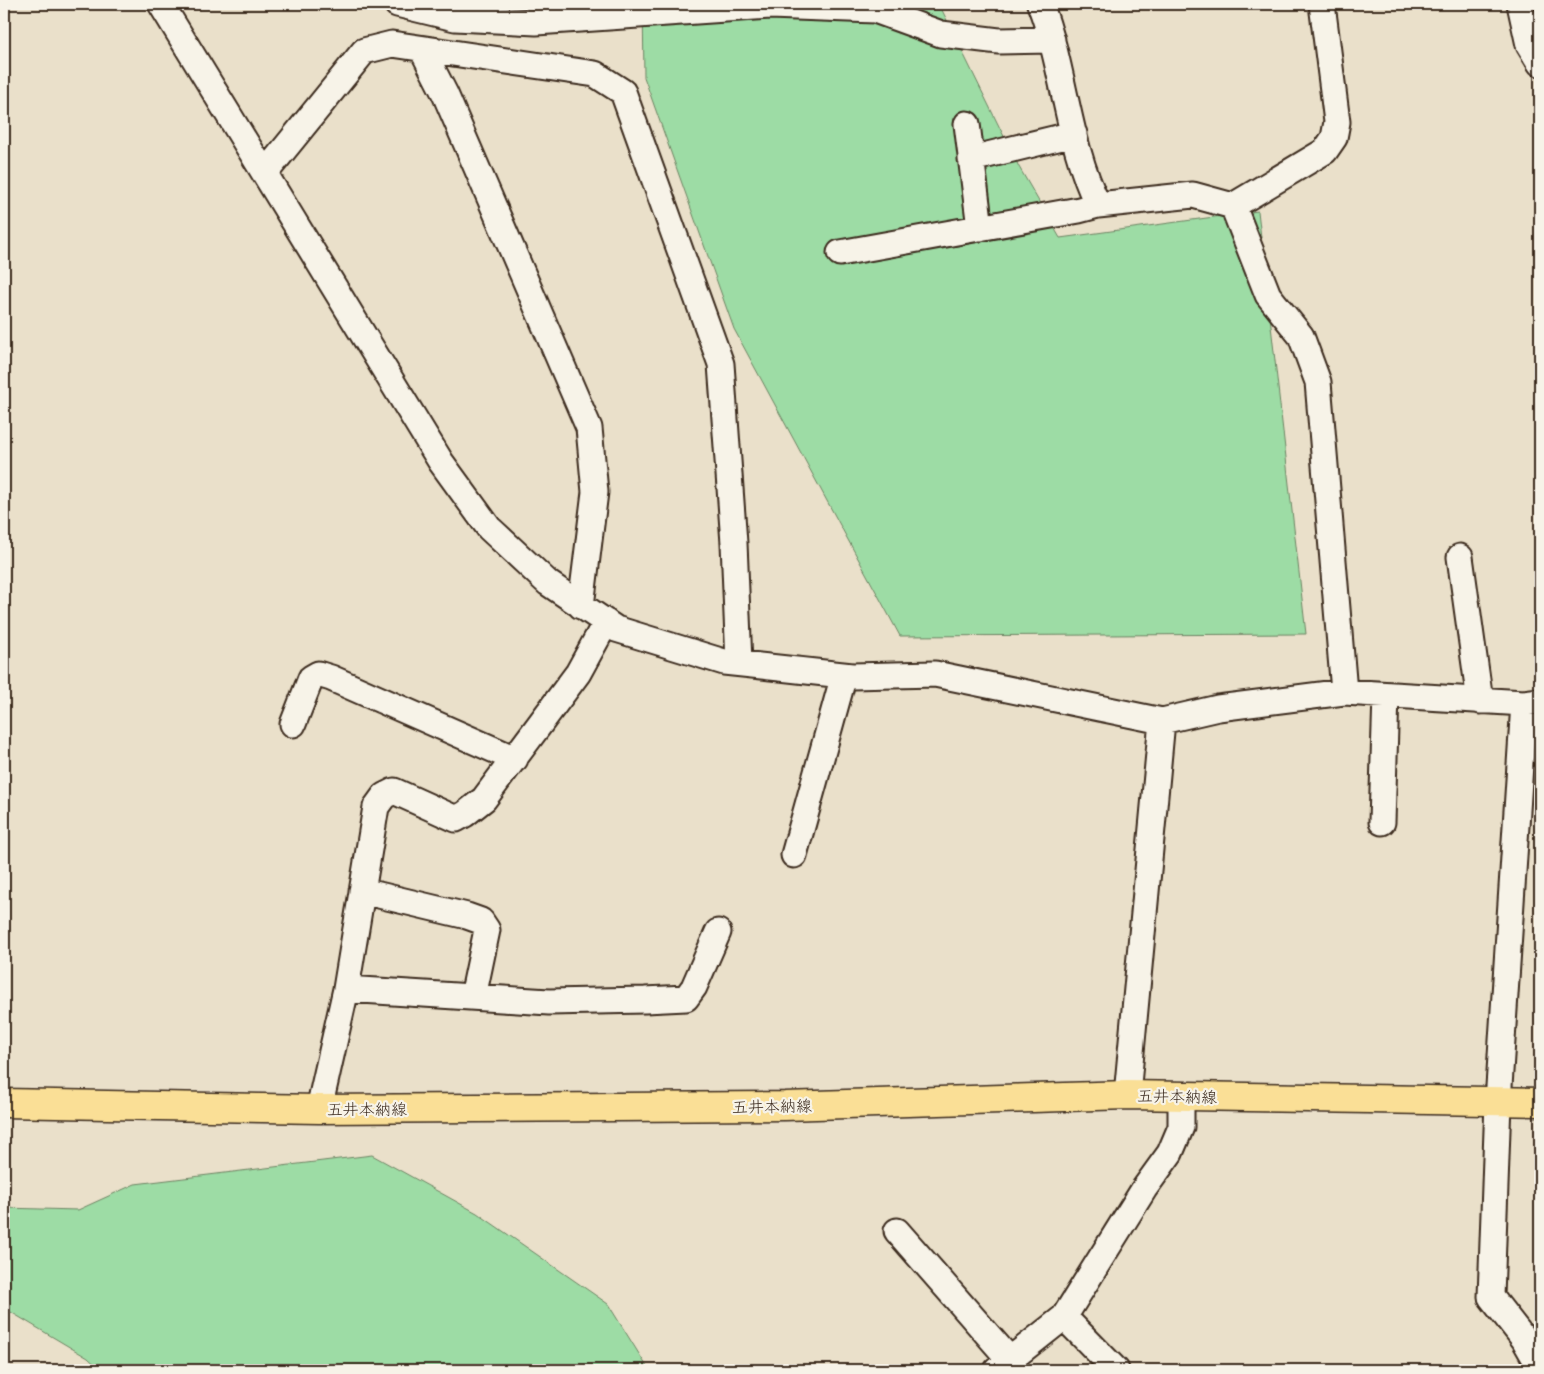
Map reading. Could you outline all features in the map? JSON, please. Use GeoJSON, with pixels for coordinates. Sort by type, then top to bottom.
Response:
{"type":"FeatureCollection","features":[{"type":"Feature","properties":{"kind":"main road","name":"五井本納線"},"geometry":{"type":"LineString","coordinates":[[4,1103],[319,1109],[784,1106],[1127,1095],[1540,1102]]}},
{"type":"Feature","properties":{"kind":"street"},"geometry":{"type":"LineString","coordinates":[[161,4],[441,462],[489,528],[548,583],[616,629],[724,662],[844,675],[935,674],[1162,721],[1218,708],[1344,692],[1532,702],[1498,1102],[1492,1297],[1538,1359]]}},
{"type":"Feature","properties":{"kind":"street"},"geometry":{"type":"LineString","coordinates":[[397,4],[455,18],[527,21],[639,9],[770,6],[875,10],[941,34],[999,42],[1052,40]]}},
{"type":"Feature","properties":{"kind":"street"},"geometry":{"type":"LineString","coordinates":[[1040,4],[1052,40],[1088,184],[1098,205]]}},
{"type":"Feature","properties":{"kind":"street"},"geometry":{"type":"LineString","coordinates":[[840,252],[1079,210],[1098,205],[1192,195],[1233,206],[1325,151],[1334,138],[1337,122],[1322,4]]}},
{"type":"Feature","properties":{"kind":"street"},"geometry":{"type":"LineString","coordinates":[[1520,4],[1529,45],[1540,63]]}},
{"type":"Feature","properties":{"kind":"street"},"geometry":{"type":"LineString","coordinates":[[265,173],[364,51],[392,44],[595,74],[623,92],[721,364],[734,543],[739,663]]}},
{"type":"Feature","properties":{"kind":"street"},"geometry":{"type":"LineString","coordinates":[[422,49],[445,94],[589,428],[595,492],[581,606]]}},
{"type":"Feature","properties":{"kind":"street"},"geometry":{"type":"LineString","coordinates":[[967,124],[980,228]]}},
{"type":"Feature","properties":{"kind":"street"},"geometry":{"type":"LineString","coordinates":[[971,159],[1074,134]]}},
{"type":"Feature","properties":{"kind":"street"},"geometry":{"type":"LineString","coordinates":[[1233,206],[1268,295],[1301,336],[1318,382],[1344,692]]}},
{"type":"Feature","properties":{"kind":"street"},"geometry":{"type":"LineString","coordinates":[[1460,558],[1480,700]]}},
{"type":"Feature","properties":{"kind":"street"},"geometry":{"type":"LineString","coordinates":[[319,1109],[346,989],[376,807],[384,796],[394,791],[456,819],[466,814],[484,799],[578,673],[606,622]]}},
{"type":"Feature","properties":{"kind":"street"},"geometry":{"type":"LineString","coordinates":[[293,724],[311,678],[318,674],[515,759]]}},
{"type":"Feature","properties":{"kind":"street"},"geometry":{"type":"LineString","coordinates":[[794,855],[844,675]]}},
{"type":"Feature","properties":{"kind":"street"},"geometry":{"type":"LineString","coordinates":[[1382,822],[1386,695]]}},
{"type":"Feature","properties":{"kind":"street"},"geometry":{"type":"LineString","coordinates":[[1127,1095],[1162,721]]}},
{"type":"Feature","properties":{"kind":"street"},"geometry":{"type":"LineString","coordinates":[[362,891],[467,916],[480,921],[486,930],[473,997]]}},
{"type":"Feature","properties":{"kind":"street"},"geometry":{"type":"LineString","coordinates":[[346,989],[550,1002],[686,998],[694,987],[718,932]]}},
{"type":"Feature","properties":{"kind":"street"},"geometry":{"type":"LineString","coordinates":[[897,1231],[1003,1365],[1064,1317],[1144,1189],[1170,1153],[1181,1127],[1181,1096]]}},
{"type":"Feature","properties":{"kind":"street"},"geometry":{"type":"LineString","coordinates":[[1064,1317],[1116,1370]]}},
{"type":"Feature","properties":{"kind":"green space"},"geometry":{"type":"Polygon","coordinates":[[[643,4],[939,4],[1019,167],[1060,238],[1258,211],[1306,634],[900,636],[734,329],[644,77],[643,4]]]}},
{"type":"Feature","properties":{"kind":"green space"},"geometry":{"type":"Polygon","coordinates":[[[372,1155],[477,1213],[608,1304],[649,1370],[101,1370],[88,1358],[4,1308],[4,1208],[78,1210],[135,1184],[372,1155]]]}}]}
